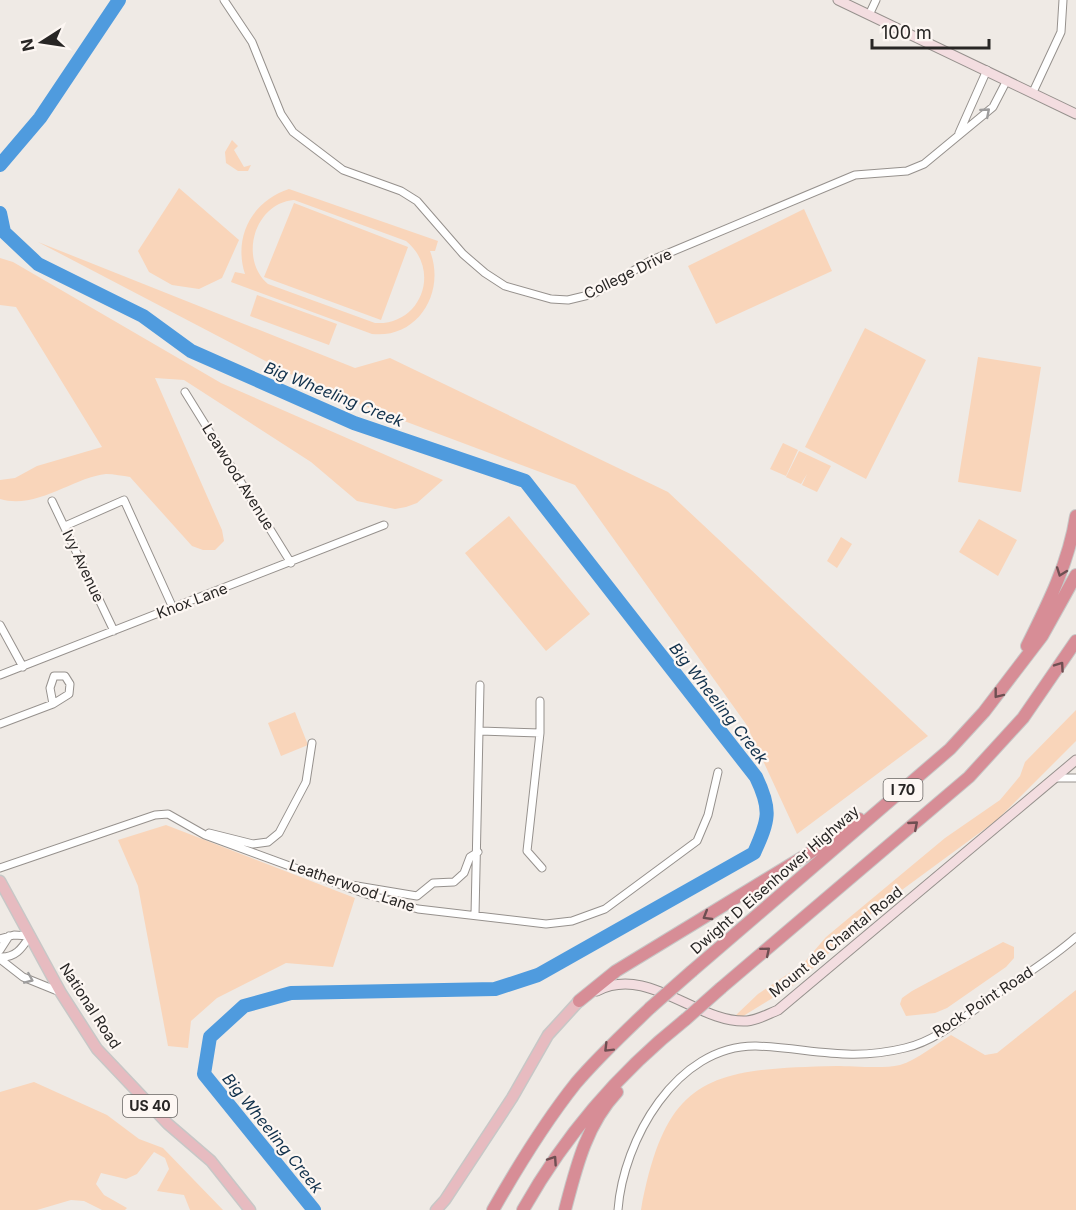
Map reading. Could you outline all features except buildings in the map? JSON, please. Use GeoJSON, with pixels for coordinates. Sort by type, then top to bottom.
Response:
{"type":"FeatureCollection","features":[{"type":"Feature","properties":{"kind":"highway"},"geometry":{"type":"LineString","coordinates":[[1012,676],[1056,586],[1067,556],[1076,516]]}},
{"type":"Feature","properties":{"kind":"highway","name":"Dwight D Eisenhower Highway"},"geometry":{"type":"LineString","coordinates":[[493,1210],[525,1156],[576,1084],[605,1050],[692,971],[950,749],[984,712],[1042,636],[1076,574]]}},
{"type":"Feature","properties":{"kind":"highway","name":"I 70"},"geometry":{"type":"LineString","coordinates":[[523,1210],[553,1160],[614,1083],[667,1034],[969,777],[1023,718],[1076,641]]}},
{"type":"Feature","properties":{"kind":"highway"},"geometry":{"type":"LineString","coordinates":[[579,1001],[616,971],[808,854],[914,781]]}},
{"type":"Feature","properties":{"kind":"highway"},"geometry":{"type":"LineString","coordinates":[[565,1210],[583,1145],[594,1123],[614,1094],[667,1034]]}},
{"type":"Feature","properties":{"kind":"main road","name":"National Road"},"geometry":{"type":"LineString","coordinates":[[0,881],[61,993],[98,1049],[168,1124],[211,1161],[250,1210]]}},
{"type":"Feature","properties":{"kind":"main road","name":"Mount de Chantal Road"},"geometry":{"type":"LineString","coordinates":[[436,1210],[512,1098],[548,1035],[579,1001]]}},
{"type":"Feature","properties":{"kind":"street","name":"College Drive"},"geometry":{"type":"LineString","coordinates":[[224,0],[252,42],[281,114],[293,132],[343,170],[401,191],[417,201],[463,254],[485,273],[506,286],[551,299],[568,300],[593,294],[652,260],[855,175],[907,171],[924,164],[993,107],[1007,80]]}},
{"type":"Feature","properties":{"kind":"street"},"geometry":{"type":"LineString","coordinates":[[838,0],[1076,114]]}},
{"type":"Feature","properties":{"kind":"street"},"geometry":{"type":"LineString","coordinates":[[869,15],[876,0]]}},
{"type":"Feature","properties":{"kind":"street"},"geometry":{"type":"LineString","coordinates":[[1034,92],[1061,32],[1064,0]]}},
{"type":"Feature","properties":{"kind":"street"},"geometry":{"type":"LineString","coordinates":[[957,138],[987,70]]}},
{"type":"Feature","properties":{"kind":"street","name":"Leawood Avenue"},"geometry":{"type":"LineString","coordinates":[[185,392],[291,563]]}},
{"type":"Feature","properties":{"kind":"street"},"geometry":{"type":"LineString","coordinates":[[65,526],[124,500],[173,608]]}},
{"type":"Feature","properties":{"kind":"street","name":"Ivy Avenue"},"geometry":{"type":"LineString","coordinates":[[52,501],[114,631]]}},
{"type":"Feature","properties":{"kind":"street","name":"Knox Lane"},"geometry":{"type":"LineString","coordinates":[[0,675],[384,525]]}},
{"type":"Feature","properties":{"kind":"street"},"geometry":{"type":"LineString","coordinates":[[0,625],[23,667]]}},
{"type":"Feature","properties":{"kind":"street"},"geometry":{"type":"LineString","coordinates":[[475,915],[480,685]]}},
{"type":"Feature","properties":{"kind":"street"},"geometry":{"type":"LineString","coordinates":[[540,701],[540,734],[526,851],[542,868]]}},
{"type":"Feature","properties":{"kind":"street"},"geometry":{"type":"LineString","coordinates":[[0,724],[53,704]]}},
{"type":"Feature","properties":{"kind":"street"},"geometry":{"type":"LineString","coordinates":[[480,731],[540,734]]}},
{"type":"Feature","properties":{"kind":"street"},"geometry":{"type":"LineString","coordinates":[[193,828],[253,844],[268,842],[279,833],[306,782],[312,743]]}},
{"type":"Feature","properties":{"kind":"street","name":"Mount de Chantal Road"},"geometry":{"type":"LineString","coordinates":[[579,1001],[606,987],[621,983],[644,986],[731,1020],[748,1021],[778,1010],[1076,760]]}},
{"type":"Feature","properties":{"kind":"street","name":"Leatherwood Lane"},"geometry":{"type":"LineString","coordinates":[[0,868],[155,814],[168,814],[205,835],[366,894],[418,909],[546,924],[572,921],[605,909],[697,841],[708,815],[718,772]]}},
{"type":"Feature","properties":{"kind":"street"},"geometry":{"type":"LineString","coordinates":[[1056,778],[1076,778]]}},
{"type":"Feature","properties":{"kind":"street"},"geometry":{"type":"LineString","coordinates":[[345,885],[417,896],[433,883],[454,882],[464,873],[470,856],[478,852]]}},
{"type":"Feature","properties":{"kind":"street"},"geometry":{"type":"LineString","coordinates":[[0,939],[9,936],[30,936]]}},
{"type":"Feature","properties":{"kind":"street"},"geometry":{"type":"LineString","coordinates":[[0,950],[9,936]]}},
{"type":"Feature","properties":{"kind":"street"},"geometry":{"type":"LineString","coordinates":[[0,958],[18,952],[30,936]]}},
{"type":"Feature","properties":{"kind":"street","name":"Rock Point Road"},"geometry":{"type":"LineString","coordinates":[[618,1210],[625,1172],[635,1142],[652,1111],[676,1083],[691,1070],[714,1056],[754,1046],[852,1056],[907,1048],[936,1035],[1060,951],[1076,937]]}},
{"type":"Feature","properties":{"kind":"street"},"geometry":{"type":"LineString","coordinates":[[0,958],[23,977],[61,993]]}},
{"type":"Feature","properties":{"kind":"shaded area"},"geometry":{"type":"Polygon","coordinates":[[[232,140],[238,146],[234,150],[244,167],[251,165],[248,171],[238,171],[226,163],[225,152],[232,140]]]}},
{"type":"Feature","properties":{"kind":"shaded area"},"geometry":{"type":"Polygon","coordinates":[[[179,188],[239,240],[222,278],[199,289],[172,285],[149,272],[138,251],[179,188]]]}},
{"type":"Feature","properties":{"kind":"shaded area"},"geometry":{"type":"Polygon","coordinates":[[[289,189],[438,241],[435,251],[430,251],[434,267],[431,297],[415,321],[403,329],[388,334],[372,334],[231,282],[235,272],[245,274],[242,247],[249,222],[265,202],[289,189]],[[294,200],[280,203],[261,221],[255,233],[254,260],[259,273],[268,284],[375,323],[391,322],[404,316],[415,306],[424,280],[423,266],[417,253],[406,241],[294,200]]]}},
{"type":"Feature","properties":{"kind":"shaded area"},"geometry":{"type":"Polygon","coordinates":[[[294,203],[408,247],[381,320],[264,277],[294,203]]]}},
{"type":"Feature","properties":{"kind":"shaded area"},"geometry":{"type":"Polygon","coordinates":[[[804,209],[832,271],[716,324],[688,266],[804,209]]]}},
{"type":"Feature","properties":{"kind":"shaded area"},"geometry":{"type":"Polygon","coordinates":[[[38,242],[355,368],[390,358],[668,492],[928,736],[797,834],[746,724],[575,485],[319,389],[38,242]]]}},
{"type":"Feature","properties":{"kind":"shaded area"},"geometry":{"type":"Polygon","coordinates":[[[0,258],[13,262],[221,383],[443,480],[417,503],[406,507],[395,509],[357,501],[311,462],[184,380],[155,378],[222,530],[224,541],[215,550],[203,550],[192,546],[130,477],[106,474],[94,476],[41,497],[14,501],[0,499],[0,480],[15,478],[37,466],[102,447],[16,307],[0,305],[0,258]]]}},
{"type":"Feature","properties":{"kind":"shaded area"},"geometry":{"type":"Polygon","coordinates":[[[257,295],[337,324],[329,345],[250,316],[257,295]]]}},
{"type":"Feature","properties":{"kind":"shaded area"},"geometry":{"type":"Polygon","coordinates":[[[865,328],[926,360],[866,479],[805,447],[865,328]]]}},
{"type":"Feature","properties":{"kind":"shaded area"},"geometry":{"type":"Polygon","coordinates":[[[978,357],[1041,367],[1021,492],[958,482],[978,357]]]}},
{"type":"Feature","properties":{"kind":"shaded area"},"geometry":{"type":"Polygon","coordinates":[[[783,443],[798,450],[786,476],[770,469],[783,443]]]}},
{"type":"Feature","properties":{"kind":"shaded area"},"geometry":{"type":"Polygon","coordinates":[[[799,451],[831,466],[817,492],[802,485],[807,474],[801,484],[786,477],[799,451]]]}},
{"type":"Feature","properties":{"kind":"shaded area"},"geometry":{"type":"Polygon","coordinates":[[[509,516],[590,614],[546,651],[465,553],[509,516]]]}},
{"type":"Feature","properties":{"kind":"shaded area"},"geometry":{"type":"Polygon","coordinates":[[[979,519],[1017,540],[998,576],[959,552],[979,519]]]}},
{"type":"Feature","properties":{"kind":"shaded area"},"geometry":{"type":"Polygon","coordinates":[[[841,537],[852,544],[837,568],[827,561],[841,537]]]}},
{"type":"Feature","properties":{"kind":"shaded area"},"geometry":{"type":"Polygon","coordinates":[[[1076,710],[1076,741],[997,820],[876,909],[797,983],[740,1018],[736,1015],[758,994],[803,964],[826,937],[945,838],[1000,800],[1020,776],[1025,762],[1076,710]]]}},
{"type":"Feature","properties":{"kind":"shaded area"},"geometry":{"type":"Polygon","coordinates":[[[295,712],[308,745],[281,756],[268,723],[295,712]]]}},
{"type":"Feature","properties":{"kind":"shaded area"},"geometry":{"type":"Polygon","coordinates":[[[166,825],[355,898],[333,967],[286,963],[217,998],[191,1021],[188,1048],[168,1046],[138,886],[118,840],[166,825]]]}},
{"type":"Feature","properties":{"kind":"shaded area"},"geometry":{"type":"Polygon","coordinates":[[[1003,942],[1014,947],[1014,958],[1006,967],[947,1008],[935,1013],[906,1016],[900,1004],[902,998],[1003,942]]]}},
{"type":"Feature","properties":{"kind":"shaded area"},"geometry":{"type":"Polygon","coordinates":[[[1076,990],[1076,1210],[641,1210],[651,1165],[664,1131],[680,1106],[701,1088],[726,1077],[756,1071],[900,1065],[920,1056],[951,1035],[985,1055],[997,1053],[1076,990]]]}},
{"type":"Feature","properties":{"kind":"shaded area"},"geometry":{"type":"Polygon","coordinates":[[[34,1082],[107,1115],[139,1139],[163,1148],[223,1210],[190,1210],[184,1195],[157,1191],[169,1169],[165,1158],[154,1152],[137,1174],[126,1179],[101,1173],[96,1184],[104,1195],[127,1208],[125,1210],[102,1210],[84,1201],[71,1200],[37,1210],[0,1210],[0,1092],[34,1082]]]}},
{"type":"Feature","properties":{"kind":"waterway","name":"Big Wheeling Creek"},"geometry":{"type":"LineString","coordinates":[[0,165],[40,118],[119,0]]}},
{"type":"Feature","properties":{"kind":"waterway","name":"Big Wheeling Creek"},"geometry":{"type":"LineString","coordinates":[[0,213],[4,232],[38,264],[143,316],[191,351],[354,423],[525,481],[756,777],[765,798],[767,815],[754,853],[538,975],[495,989],[291,993],[244,1006],[210,1037],[204,1074],[314,1210]]}}]}
